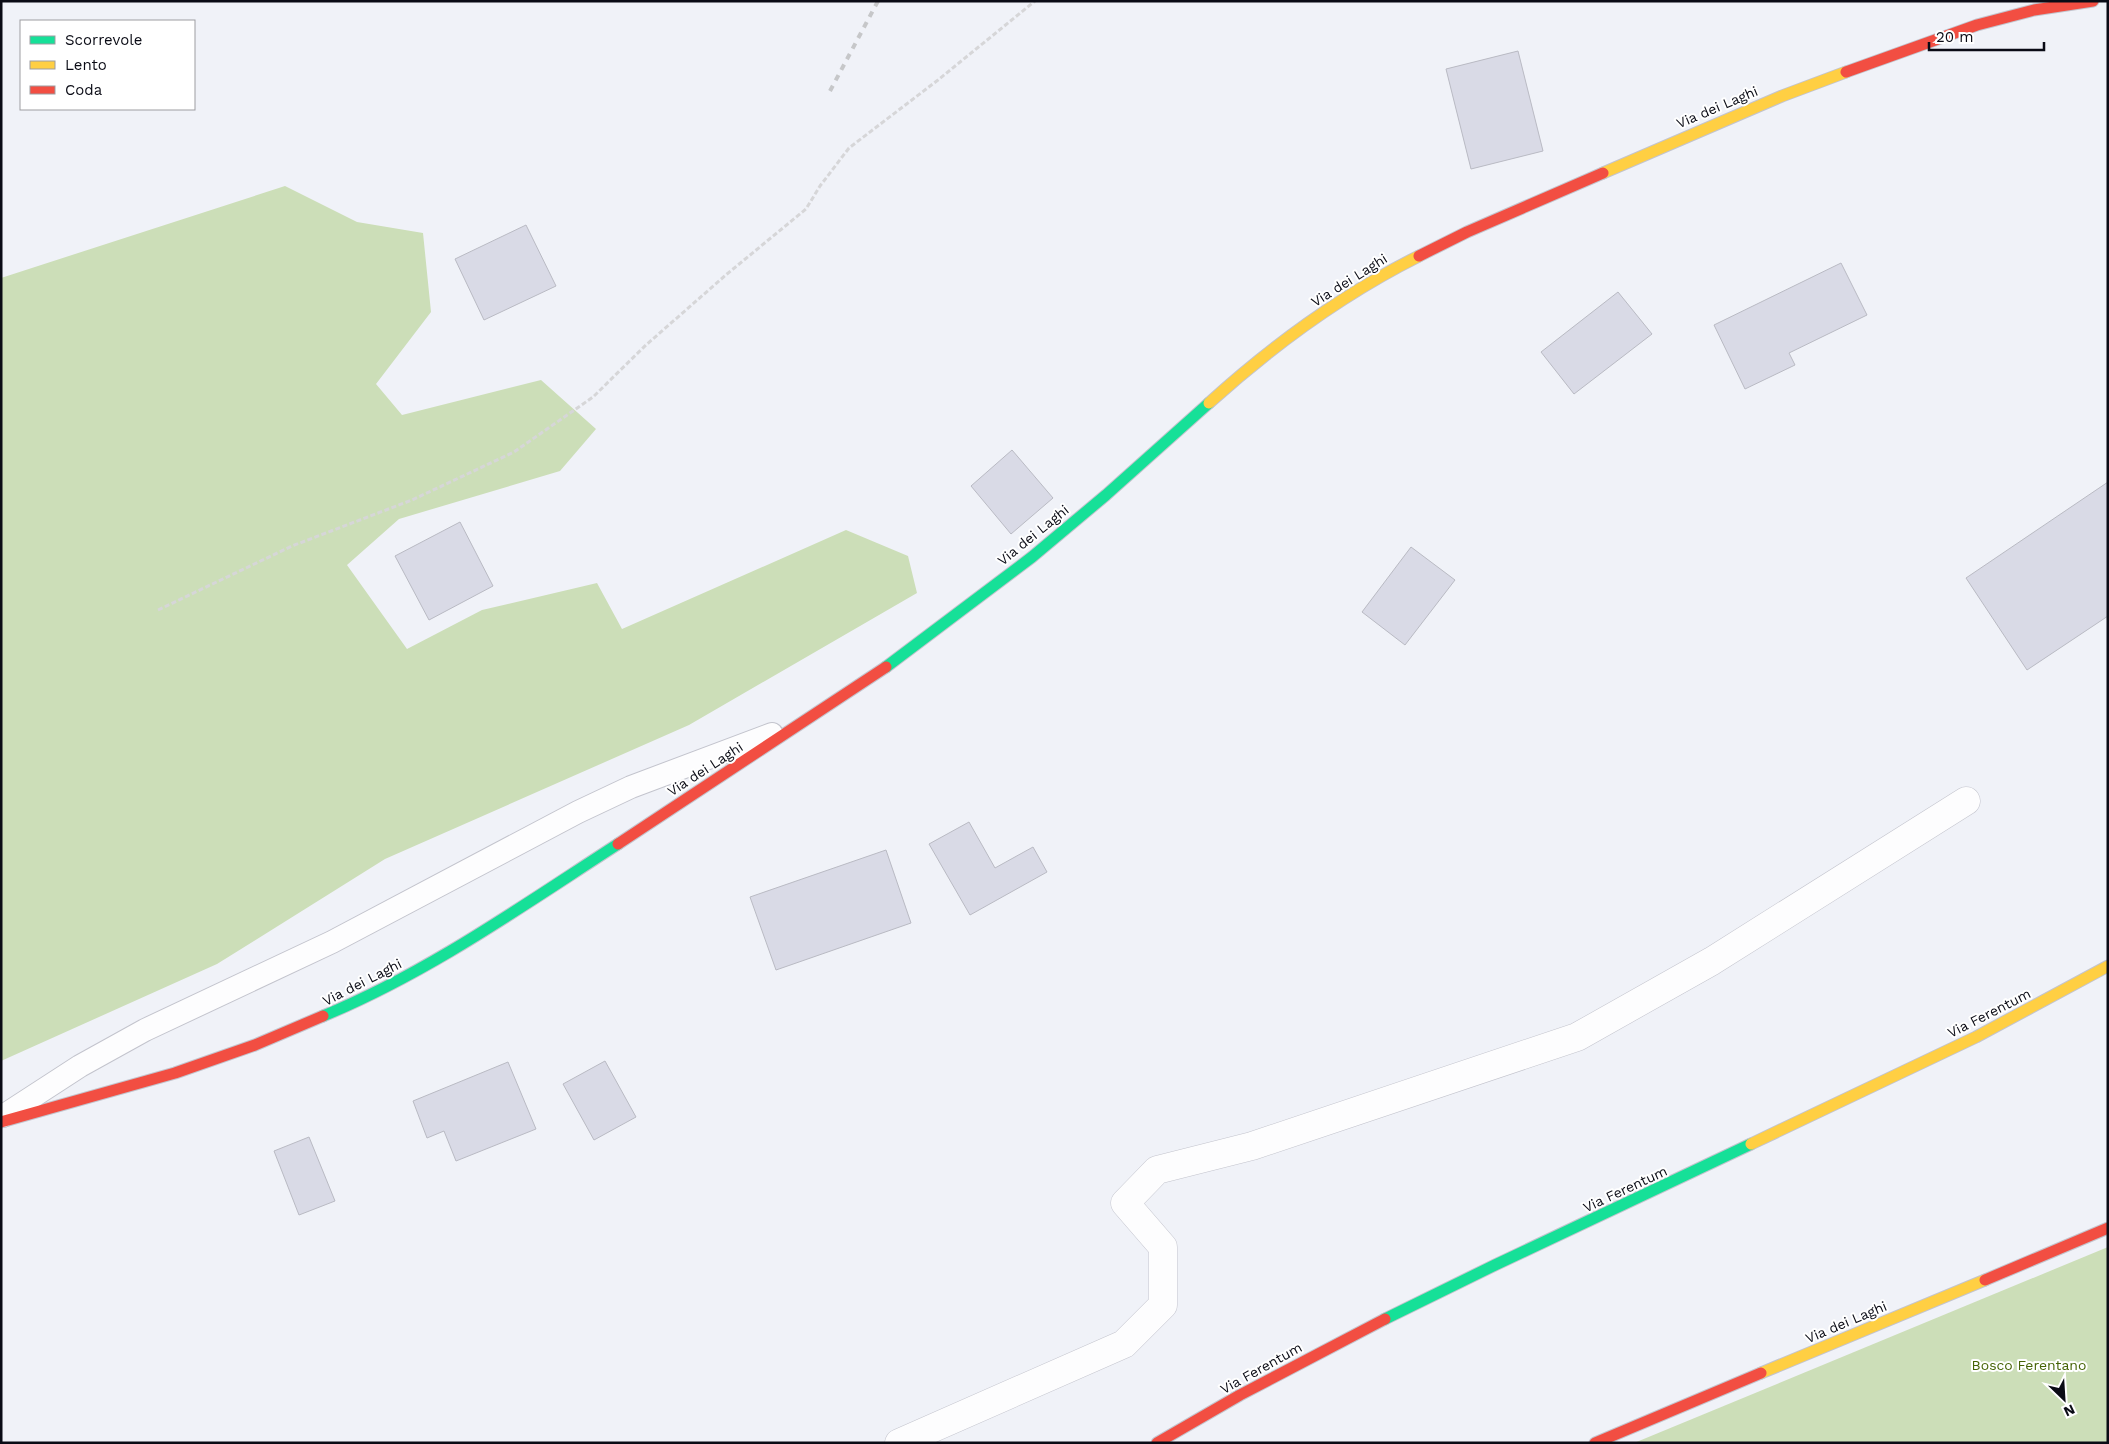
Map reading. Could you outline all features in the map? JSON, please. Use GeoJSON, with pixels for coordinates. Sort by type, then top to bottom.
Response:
{"type":"FeatureCollection","features":[{"type":"Feature","properties":{"kind":"main road","name":"Via dei Laghi"},"geometry":{"type":"LineString","coordinates":[[1,1122],[222,1058],[310,1023],[373,994],[466,942],[881,671],[1032,557],[1106,495],[1247,369],[1366,285],[1468,232],[1782,96],[1945,36],[2034,10],[2064,3],[2093,1]]}},
{"type":"Feature","properties":{"kind":"main road","name":"Via Ferentum"},"geometry":{"type":"LineString","coordinates":[[1157,1443],[1253,1389],[1385,1319],[1893,1077],[2032,1008],[2108,966]]}},
{"type":"Feature","properties":{"kind":"main road","name":"Via dei Laghi"},"geometry":{"type":"LineString","coordinates":[[1595,1443],[2108,1228]]}},
{"type":"Feature","properties":{"kind":"street"},"geometry":{"type":"LineString","coordinates":[[899,1443],[1124,1344],[1163,1305],[1164,1247],[1125,1203],[1157,1170],[1252,1146],[1577,1037],[1712,961],[1966,801]]}},
{"type":"Feature","properties":{"kind":"lane"},"geometry":{"type":"LineString","coordinates":[[1,1118],[80,1066],[131,1037],[332,942],[578,812],[651,779],[803,722]]}},
{"type":"Feature","properties":{"kind":"path"},"geometry":{"type":"LineString","coordinates":[[158,610],[292,546],[412,500],[514,452],[594,397],[668,326],[727,274],[806,209],[820,186],[849,148],[938,80],[1034,1]]}},
{"type":"Feature","properties":{"kind":"green space"},"geometry":{"type":"Polygon","coordinates":[[[285,186],[357,222],[423,233],[431,312],[376,384],[402,415],[541,380],[596,429],[560,471],[399,519],[347,565],[407,649],[482,610],[597,583],[622,629],[846,530],[908,556],[917,593],[689,725],[385,859],[217,964],[1,1061],[1,278],[285,186]]]}},
{"type":"Feature","properties":{"kind":"green space","name":"Bosco Ferentano"},"geometry":{"type":"Polygon","coordinates":[[[2108,1247],[2108,1443],[1634,1443],[2108,1247]]]}},
{"type":"Feature","properties":{"kind":"building"},"geometry":{"type":"Polygon","coordinates":[[[1518,51],[1543,151],[1471,169],[1446,69],[1518,51]]]}},
{"type":"Feature","properties":{"kind":"building"},"geometry":{"type":"Polygon","coordinates":[[[526,225],[556,286],[484,320],[455,259],[526,225]]]}},
{"type":"Feature","properties":{"kind":"building"},"geometry":{"type":"Polygon","coordinates":[[[1841,263],[1867,315],[1789,353],[1795,365],[1745,389],[1714,325],[1841,263]]]}},
{"type":"Feature","properties":{"kind":"building"},"geometry":{"type":"Polygon","coordinates":[[[1618,292],[1652,334],[1574,394],[1541,352],[1618,292]]]}},
{"type":"Feature","properties":{"kind":"building"},"geometry":{"type":"Polygon","coordinates":[[[1012,450],[1053,498],[1011,534],[971,486],[1012,450]]]}},
{"type":"Feature","properties":{"kind":"building"},"geometry":{"type":"Polygon","coordinates":[[[2108,482],[2108,616],[2027,670],[1966,578],[2108,482]]]}},
{"type":"Feature","properties":{"kind":"building"},"geometry":{"type":"Polygon","coordinates":[[[460,522],[493,586],[429,620],[395,556],[460,522]]]}},
{"type":"Feature","properties":{"kind":"building"},"geometry":{"type":"Polygon","coordinates":[[[1411,547],[1455,580],[1405,645],[1362,612],[1411,547]]]}},
{"type":"Feature","properties":{"kind":"building"},"geometry":{"type":"Polygon","coordinates":[[[969,822],[995,868],[1033,847],[1047,872],[970,915],[929,844],[969,822]]]}},
{"type":"Feature","properties":{"kind":"building"},"geometry":{"type":"Polygon","coordinates":[[[886,850],[911,923],[776,970],[750,897],[886,850]]]}},
{"type":"Feature","properties":{"kind":"building"},"geometry":{"type":"Polygon","coordinates":[[[605,1061],[636,1117],[594,1140],[563,1084],[605,1061]]]}},
{"type":"Feature","properties":{"kind":"building"},"geometry":{"type":"Polygon","coordinates":[[[508,1062],[536,1129],[456,1161],[444,1131],[427,1138],[413,1101],[508,1062]]]}},
{"type":"Feature","properties":{"kind":"building"},"geometry":{"type":"Polygon","coordinates":[[[309,1137],[335,1201],[299,1215],[274,1151],[309,1137]]]}},
{"type":"Feature","properties":{"kind":"railway"},"geometry":{"type":"LineString","coordinates":[[830,91],[878,1]]}},
{"type":"Feature","properties":{"kind":"traffic: fast"},"geometry":{"type":"LineString","coordinates":[[886,667],[1032,557],[1106,495],[1209,403]]}},
{"type":"Feature","properties":{"kind":"traffic: fast"},"geometry":{"type":"LineString","coordinates":[[323,1016],[362,999],[438,959],[618,844]]}},
{"type":"Feature","properties":{"kind":"traffic: fast"},"geometry":{"type":"LineString","coordinates":[[1385,1319],[1751,1144]]}},
{"type":"Feature","properties":{"kind":"traffic: slow"},"geometry":{"type":"LineString","coordinates":[[1603,173],[1782,96],[1846,72]]}},
{"type":"Feature","properties":{"kind":"traffic: slow"},"geometry":{"type":"LineString","coordinates":[[1209,403],[1258,361],[1309,322],[1363,287],[1419,256]]}},
{"type":"Feature","properties":{"kind":"traffic: slow"},"geometry":{"type":"LineString","coordinates":[[1751,1144],[1976,1037],[2108,966]]}},
{"type":"Feature","properties":{"kind":"traffic: slow"},"geometry":{"type":"LineString","coordinates":[[1761,1373],[1985,1280]]}},
{"type":"Feature","properties":{"kind":"traffic: jam"},"geometry":{"type":"LineString","coordinates":[[1846,72],[1977,25],[2034,10],[2093,1]]}},
{"type":"Feature","properties":{"kind":"traffic: jam"},"geometry":{"type":"LineString","coordinates":[[1419,256],[1467,232],[1603,173]]}},
{"type":"Feature","properties":{"kind":"traffic: jam"},"geometry":{"type":"LineString","coordinates":[[618,844],[886,667]]}},
{"type":"Feature","properties":{"kind":"traffic: jam"},"geometry":{"type":"LineString","coordinates":[[1,1122],[175,1073],[255,1045],[323,1016]]}},
{"type":"Feature","properties":{"kind":"traffic: jam"},"geometry":{"type":"LineString","coordinates":[[1985,1280],[2108,1228]]}},
{"type":"Feature","properties":{"kind":"traffic: jam"},"geometry":{"type":"LineString","coordinates":[[1157,1443],[1240,1395],[1385,1319]]}},
{"type":"Feature","properties":{"kind":"traffic: jam"},"geometry":{"type":"LineString","coordinates":[[1595,1443],[1761,1373]]}}]}
